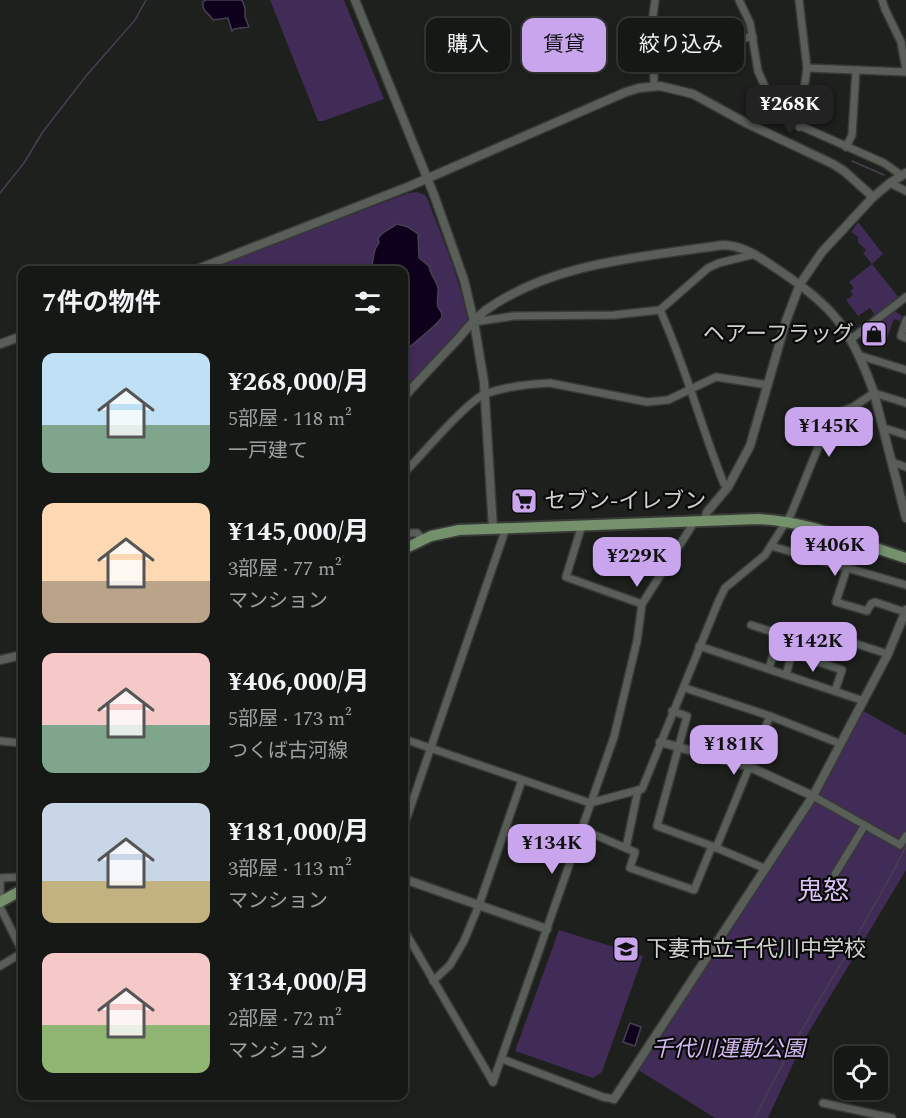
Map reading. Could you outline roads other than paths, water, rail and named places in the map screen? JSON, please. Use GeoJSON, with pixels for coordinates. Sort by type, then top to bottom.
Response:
{"type":"FeatureCollection","features":[{"type":"Feature","properties":{"kind":"main road"},"geometry":{"type":"LineString","coordinates":[[408,547],[423,539],[449,532],[758,519],[785,522],[852,540],[906,558]]}},
{"type":"Feature","properties":{"kind":"main road"},"geometry":{"type":"LineString","coordinates":[[1,909],[18,894]]}},
{"type":"Feature","properties":{"kind":"street"},"geometry":{"type":"LineString","coordinates":[[355,0],[453,244],[474,322],[485,394],[493,529]]}},
{"type":"Feature","properties":{"kind":"street"},"geometry":{"type":"LineString","coordinates":[[653,18],[655,0]]}},
{"type":"Feature","properties":{"kind":"street"},"geometry":{"type":"LineString","coordinates":[[408,937],[493,1082],[614,736],[637,641],[642,604],[706,512],[728,487],[750,446],[786,321],[800,284],[822,252],[873,197],[904,174],[785,119],[758,71],[753,37],[746,10],[740,0]]}},
{"type":"Feature","properties":{"kind":"street"},"geometry":{"type":"LineString","coordinates":[[799,0],[807,68],[800,127]]}},
{"type":"Feature","properties":{"kind":"street"},"geometry":{"type":"LineString","coordinates":[[807,68],[906,70],[901,42],[882,0]]}},
{"type":"Feature","properties":{"kind":"street"},"geometry":{"type":"LineString","coordinates":[[744,38],[753,37]]}},
{"type":"Feature","properties":{"kind":"street"},"geometry":{"type":"LineString","coordinates":[[846,147],[852,135],[856,70]]}},
{"type":"Feature","properties":{"kind":"street"},"geometry":{"type":"LineString","coordinates":[[654,72],[654,86]]}},
{"type":"Feature","properties":{"kind":"street"},"geometry":{"type":"LineString","coordinates":[[205,266],[427,178],[626,92],[654,86],[693,94],[746,123],[821,157],[844,171],[873,197]]}},
{"type":"Feature","properties":{"kind":"street"},"geometry":{"type":"LineString","coordinates":[[890,183],[906,191]]}},
{"type":"Feature","properties":{"kind":"street"},"geometry":{"type":"LineString","coordinates":[[408,393],[486,311],[516,292],[557,274],[586,267],[723,245],[744,248],[800,284],[832,312],[851,339],[874,393],[903,497],[906,518]]}},
{"type":"Feature","properties":{"kind":"street"},"geometry":{"type":"LineString","coordinates":[[474,322],[514,316],[614,315],[660,310],[708,268],[719,263],[755,255]]}},
{"type":"Feature","properties":{"kind":"street"},"geometry":{"type":"LineString","coordinates":[[851,339],[902,304],[906,297]]}},
{"type":"Feature","properties":{"kind":"street"},"geometry":{"type":"LineString","coordinates":[[660,310],[676,344],[707,443],[724,484],[728,487]]}},
{"type":"Feature","properties":{"kind":"street"},"geometry":{"type":"LineString","coordinates":[[906,320],[901,336],[906,338]]}},
{"type":"Feature","properties":{"kind":"street"},"geometry":{"type":"LineString","coordinates":[[0,345],[18,338]]}},
{"type":"Feature","properties":{"kind":"street"},"geometry":{"type":"LineString","coordinates":[[858,355],[906,370]]}},
{"type":"Feature","properties":{"kind":"street"},"geometry":{"type":"LineString","coordinates":[[408,469],[465,408],[485,394],[550,383],[647,402],[668,400],[716,377],[768,385]]}},
{"type":"Feature","properties":{"kind":"street"},"geometry":{"type":"LineString","coordinates":[[874,393],[906,403]]}},
{"type":"Feature","properties":{"kind":"street"},"geometry":{"type":"LineString","coordinates":[[408,740],[590,803],[642,789],[672,711],[685,688],[699,646],[726,588],[765,555],[771,546],[806,480],[828,423],[840,412],[874,393]]}},
{"type":"Feature","properties":{"kind":"street"},"geometry":{"type":"LineString","coordinates":[[884,428],[906,435]]}},
{"type":"Feature","properties":{"kind":"street"},"geometry":{"type":"LineString","coordinates":[[892,462],[906,467]]}},
{"type":"Feature","properties":{"kind":"street"},"geometry":{"type":"LineString","coordinates":[[582,525],[566,577],[642,604]]}},
{"type":"Feature","properties":{"kind":"street"},"geometry":{"type":"LineString","coordinates":[[408,814],[506,528]]}},
{"type":"Feature","properties":{"kind":"street"},"geometry":{"type":"LineString","coordinates":[[408,533],[417,533],[423,539]]}},
{"type":"Feature","properties":{"kind":"street"},"geometry":{"type":"LineString","coordinates":[[771,546],[906,585]]}},
{"type":"Feature","properties":{"kind":"street"},"geometry":{"type":"LineString","coordinates":[[502,1059],[603,1097],[614,1099],[686,993],[764,868],[813,796],[888,654],[906,611],[875,602],[867,611],[836,602],[847,568]]}},
{"type":"Feature","properties":{"kind":"street"},"geometry":{"type":"LineString","coordinates":[[751,625],[779,634],[769,669]]}},
{"type":"Feature","properties":{"kind":"street"},"geometry":{"type":"LineString","coordinates":[[803,627],[888,654]]}},
{"type":"Feature","properties":{"kind":"street"},"geometry":{"type":"LineString","coordinates":[[699,646],[864,701]]}},
{"type":"Feature","properties":{"kind":"street"},"geometry":{"type":"LineString","coordinates":[[786,675],[792,653],[842,670],[835,691]]}},
{"type":"Feature","properties":{"kind":"street"},"geometry":{"type":"LineString","coordinates":[[0,660],[18,656]]}},
{"type":"Feature","properties":{"kind":"street"},"geometry":{"type":"LineString","coordinates":[[685,688],[770,716],[841,744]]}},
{"type":"Feature","properties":{"kind":"street"},"geometry":{"type":"LineString","coordinates":[[672,711],[687,716],[657,826],[764,868]]}},
{"type":"Feature","properties":{"kind":"street"},"geometry":{"type":"LineString","coordinates":[[581,829],[635,852],[630,868],[694,890],[750,767],[770,716]]}},
{"type":"Feature","properties":{"kind":"street"},"geometry":{"type":"LineString","coordinates":[[0,741],[18,743]]}},
{"type":"Feature","properties":{"kind":"street"},"geometry":{"type":"LineString","coordinates":[[660,742],[750,767],[813,796],[900,845],[906,836]]}},
{"type":"Feature","properties":{"kind":"street"},"geometry":{"type":"LineString","coordinates":[[433,981],[450,965],[464,941],[479,905],[522,780]]}},
{"type":"Feature","properties":{"kind":"street"},"geometry":{"type":"LineString","coordinates":[[626,848],[638,790]]}},
{"type":"Feature","properties":{"kind":"street"},"geometry":{"type":"LineString","coordinates":[[835,874],[866,825]]}},
{"type":"Feature","properties":{"kind":"street"},"geometry":{"type":"LineString","coordinates":[[0,893],[0,878],[18,877]]}},
{"type":"Feature","properties":{"kind":"street"},"geometry":{"type":"LineString","coordinates":[[408,880],[547,929]]}},
{"type":"Feature","properties":{"kind":"street"},"geometry":{"type":"LineString","coordinates":[[1,909],[18,944]]}},
{"type":"Feature","properties":{"kind":"street"},"geometry":{"type":"LineString","coordinates":[[0,966],[18,955]]}},
{"type":"Feature","properties":{"kind":"street"},"geometry":{"type":"LineString","coordinates":[[824,1103],[892,1118]]}},
{"type":"Feature","properties":{"kind":"waterway"},"geometry":{"type":"LineString","coordinates":[[0,193],[86,76],[135,20],[146,0]]}},
{"type":"Feature","properties":{"kind":"waterway"},"geometry":{"type":"LineString","coordinates":[[852,161],[884,175]]}},
{"type":"Feature","properties":{"kind":"waterway"},"geometry":{"type":"LineString","coordinates":[[755,1118],[791,1049],[869,915],[906,846]]}},
{"type":"Feature","properties":{"kind":"place","name":"ヘアーフラッグ"},"geometry":{"type":"Point","coordinates":[874,334]}},
{"type":"Feature","properties":{"kind":"place","name":"セブン-イレブン"},"geometry":{"type":"Point","coordinates":[524,501]}},
{"type":"Feature","properties":{"kind":"place","name":"下妻市立千代川中学校"},"geometry":{"type":"Point","coordinates":[626,949]}},
{"type":"Feature","properties":{"kind":"district","name":"鬼怒"},"geometry":{"type":"Point","coordinates":[823,891]}},
{"type":"Feature","properties":{"kind":"park label","name":"千代川運動公園"},"geometry":{"type":"Point","coordinates":[728,1049]}}]}
